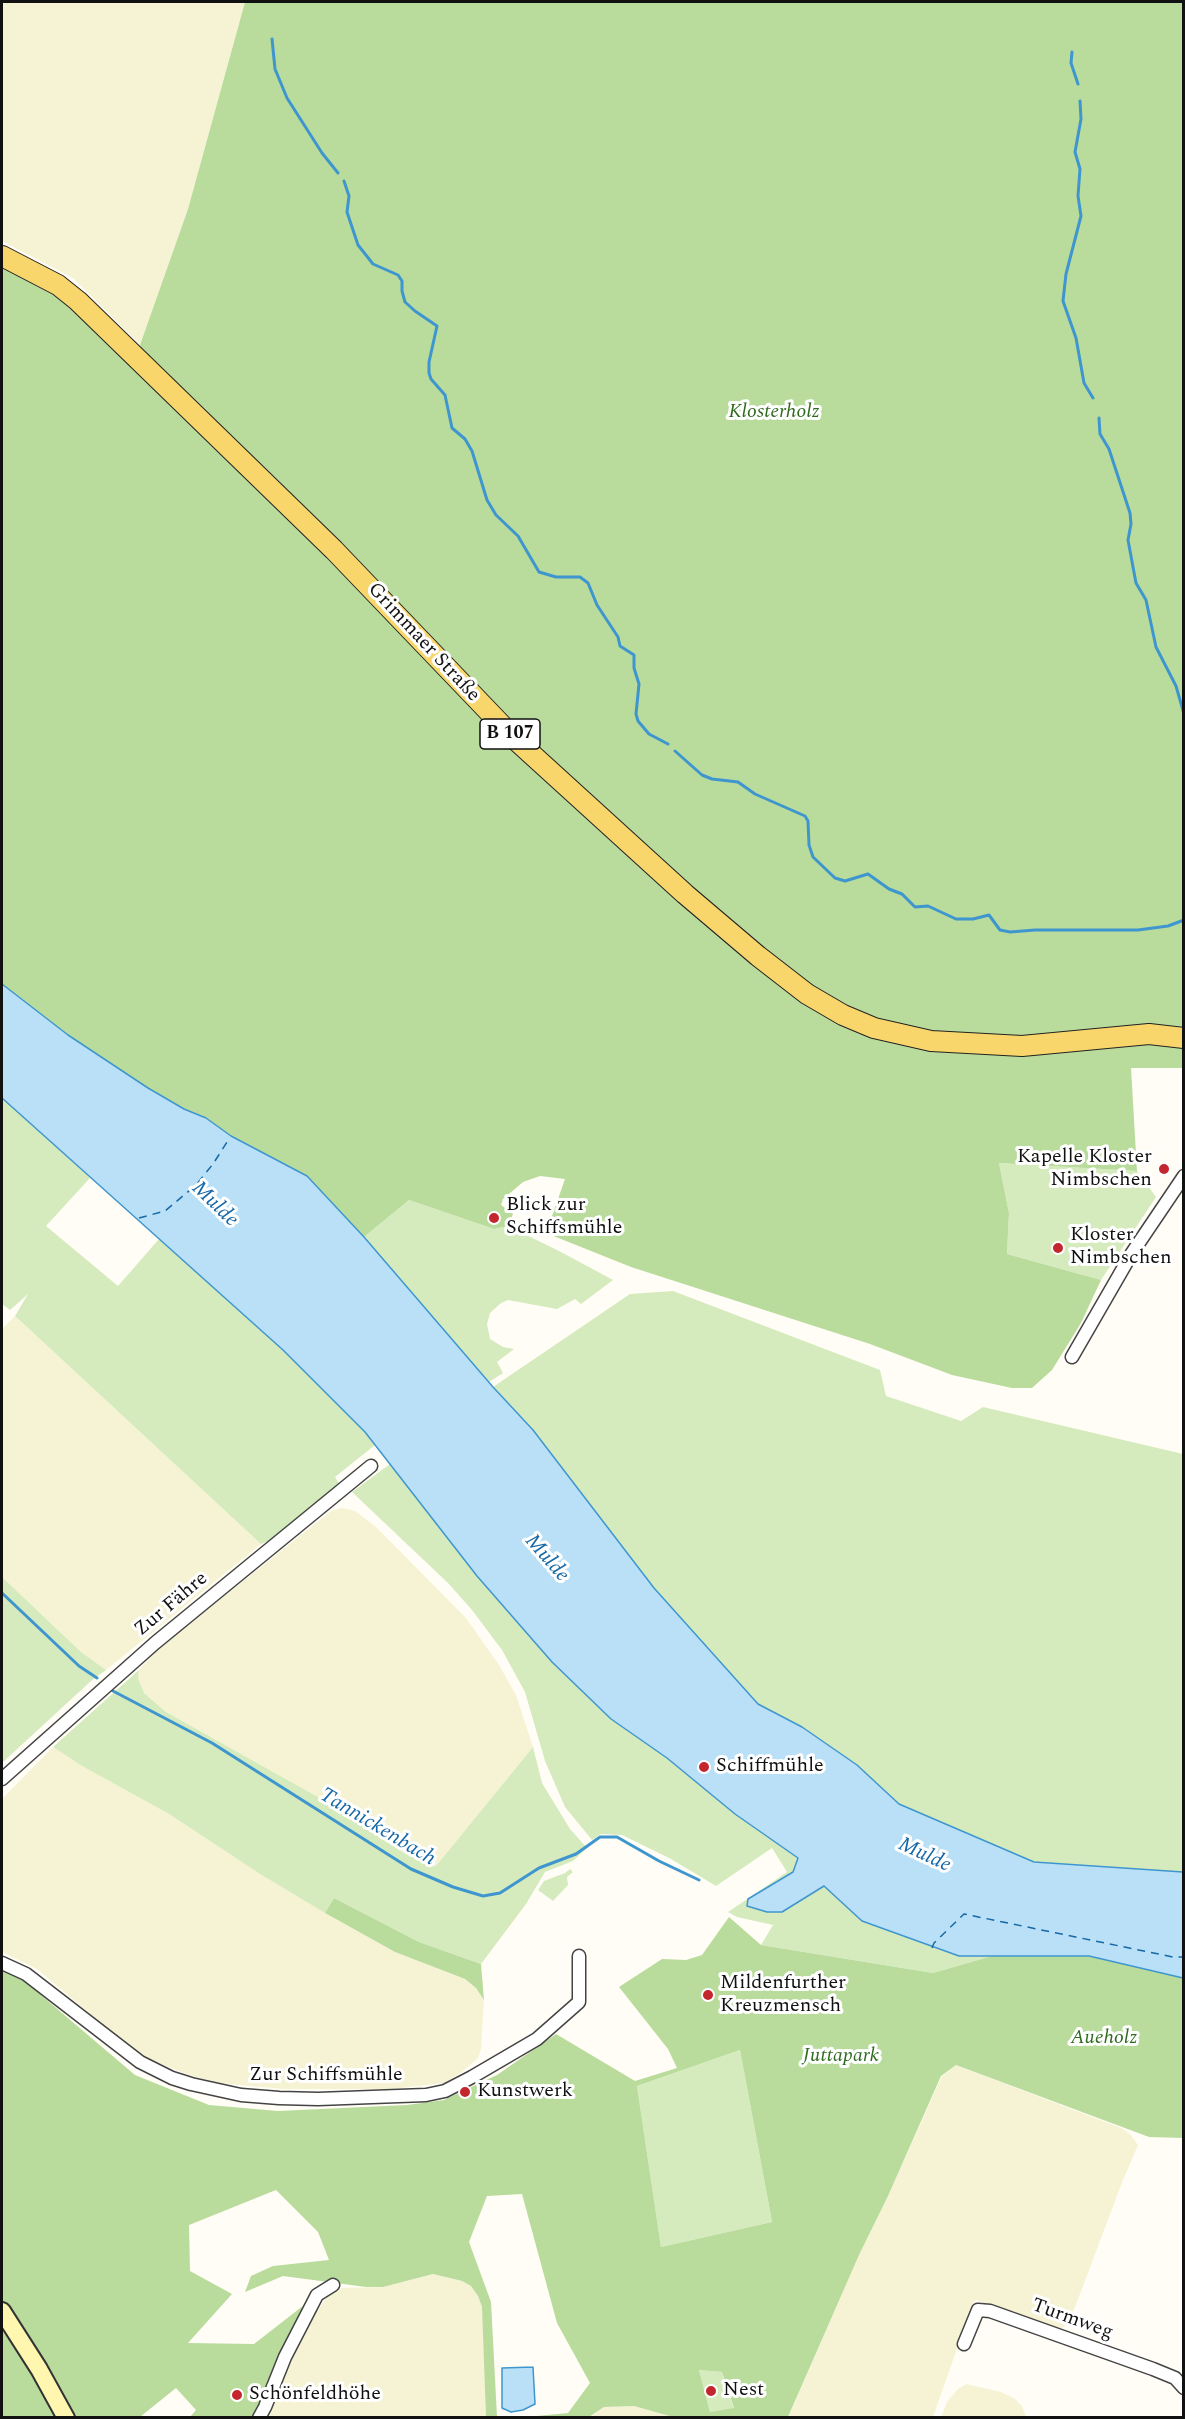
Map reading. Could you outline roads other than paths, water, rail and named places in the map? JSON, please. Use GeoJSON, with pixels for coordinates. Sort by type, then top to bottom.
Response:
{"type":"FeatureCollection","features":[{"type":"Feature","properties":{"kind":"main road","name":"Grimmaer Straße"},"geometry":{"type":"LineString","coordinates":[[2,256],[58,285],[78,301],[334,550],[517,741],[685,894],[807,994],[843,1016],[874,1028],[931,1041],[1022,1046],[1149,1034],[1184,1038]]}},
{"type":"Feature","properties":{"kind":"street"},"geometry":{"type":"LineString","coordinates":[[1072,1357],[1132,1254],[1184,1176]]}},
{"type":"Feature","properties":{"kind":"street","name":"Zur Fähre"},"geometry":{"type":"LineString","coordinates":[[2,1779],[155,1643],[371,1466]]}},
{"type":"Feature","properties":{"kind":"street","name":"Zur Schiffsmühle"},"geometry":{"type":"LineString","coordinates":[[2,1963],[26,1974],[140,2062],[172,2078],[241,2095],[318,2099],[426,2095],[445,2091],[472,2077],[537,2039],[579,2002],[579,1956]]}},
{"type":"Feature","properties":{"kind":"street"},"geometry":{"type":"LineString","coordinates":[[259,2418],[285,2357],[317,2295],[333,2285]]}},
{"type":"Feature","properties":{"kind":"street","name":"Turmweg"},"geometry":{"type":"LineString","coordinates":[[964,2344],[978,2310],[990,2311],[1154,2369],[1174,2378],[1184,2388]]}},
{"type":"Feature","properties":{"kind":"street"},"geometry":{"type":"LineString","coordinates":[[2,2311],[39,2369],[66,2418]]}},
{"type":"Feature","properties":{"kind":"water","name":"Mulde"},"geometry":{"type":"Polygon","coordinates":[[[2,984],[68,1035],[148,1088],[184,1109],[206,1118],[231,1136],[307,1176],[364,1237],[533,1430],[654,1588],[758,1704],[802,1727],[857,1765],[899,1804],[1034,1862],[1183,1872],[1183,1978],[1089,1956],[959,1956],[862,1921],[824,1886],[782,1912],[767,1912],[747,1906],[748,1899],[793,1872],[798,1858],[735,1814],[667,1758],[611,1719],[552,1662],[477,1576],[365,1432],[283,1350],[2,1098],[2,984]]]}},
{"type":"Feature","properties":{"kind":"water"},"geometry":{"type":"Polygon","coordinates":[[[533,2367],[535,2404],[523,2410],[511,2412],[502,2408],[502,2368],[533,2367]]]}},
{"type":"Feature","properties":{"kind":"waterway"},"geometry":{"type":"LineString","coordinates":[[272,39],[275,69],[287,98],[322,153],[338,173]]}},
{"type":"Feature","properties":{"kind":"waterway"},"geometry":{"type":"LineString","coordinates":[[1072,52],[1071,63],[1078,84]]}},
{"type":"Feature","properties":{"kind":"waterway"},"geometry":{"type":"LineString","coordinates":[[1080,101],[1081,119],[1075,152],[1080,169],[1078,196],[1081,216],[1066,274],[1063,301],[1076,338],[1084,383],[1093,398]]}},
{"type":"Feature","properties":{"kind":"waterway"},"geometry":{"type":"LineString","coordinates":[[344,181],[349,196],[347,212],[358,245],[373,264],[398,275],[402,281],[405,302],[437,326],[429,362],[429,373],[431,379],[445,395],[452,428],[465,439],[472,451],[487,500],[496,515],[518,536],[539,572],[556,577],[580,577],[588,583],[597,605],[618,637],[620,646],[634,655],[634,668],[639,684],[636,714],[638,721],[649,734],[668,744]]}},
{"type":"Feature","properties":{"kind":"waterway"},"geometry":{"type":"LineString","coordinates":[[1099,418],[1100,434],[1109,449],[1130,513],[1131,524],[1128,540],[1136,583],[1146,600],[1156,647],[1176,686],[1184,714]]}},
{"type":"Feature","properties":{"kind":"waterway"},"geometry":{"type":"LineString","coordinates":[[675,751],[702,775],[712,779],[738,782],[755,794],[805,816],[808,821],[809,845],[813,857],[835,878],[845,881],[868,874],[889,889],[902,894],[915,907],[928,906],[956,919],[973,919],[989,915],[1000,930],[1010,932],[1138,930],[1168,926],[1184,920]]}},
{"type":"Feature","properties":{"kind":"waterway","name":"Tannickenbach"},"geometry":{"type":"LineString","coordinates":[[2,1593],[79,1666],[97,1678]]}},
{"type":"Feature","properties":{"kind":"waterway","name":"Tannickenbach"},"geometry":{"type":"LineString","coordinates":[[113,1691],[212,1743],[411,1869],[453,1887],[483,1896],[500,1893],[539,1868],[576,1854],[600,1837],[617,1837],[699,1880]]}},
{"type":"Feature","properties":{"kind":"place","name":"Kapelle Kloster Nimbschen"},"geometry":{"type":"Point","coordinates":[1164,1169]}},
{"type":"Feature","properties":{"kind":"place","name":"Blick zur Schiffsmühle"},"geometry":{"type":"Point","coordinates":[494,1218]}},
{"type":"Feature","properties":{"kind":"place","name":"Kloster Nimbschen"},"geometry":{"type":"Point","coordinates":[1058,1248]}},
{"type":"Feature","properties":{"kind":"place","name":"Schiffmühle"},"geometry":{"type":"Point","coordinates":[704,1767]}},
{"type":"Feature","properties":{"kind":"place","name":"Mildenfurther Kreuzmensch"},"geometry":{"type":"Point","coordinates":[708,1995]}},
{"type":"Feature","properties":{"kind":"place","name":"Kunstwerk"},"geometry":{"type":"Point","coordinates":[465,2092]}},
{"type":"Feature","properties":{"kind":"place","name":"Nest"},"geometry":{"type":"Point","coordinates":[711,2391]}},
{"type":"Feature","properties":{"kind":"place","name":"Schönfeldhöhe"},"geometry":{"type":"Point","coordinates":[237,2395]}},
{"type":"Feature","properties":{"kind":"park label","name":"Klosterholz"},"geometry":{"type":"Point","coordinates":[774,413]}},
{"type":"Feature","properties":{"kind":"park label","name":"Aueholz"},"geometry":{"type":"Point","coordinates":[1104,2039]}},
{"type":"Feature","properties":{"kind":"park label","name":"Juttapark"},"geometry":{"type":"Point","coordinates":[841,2057]}}]}
